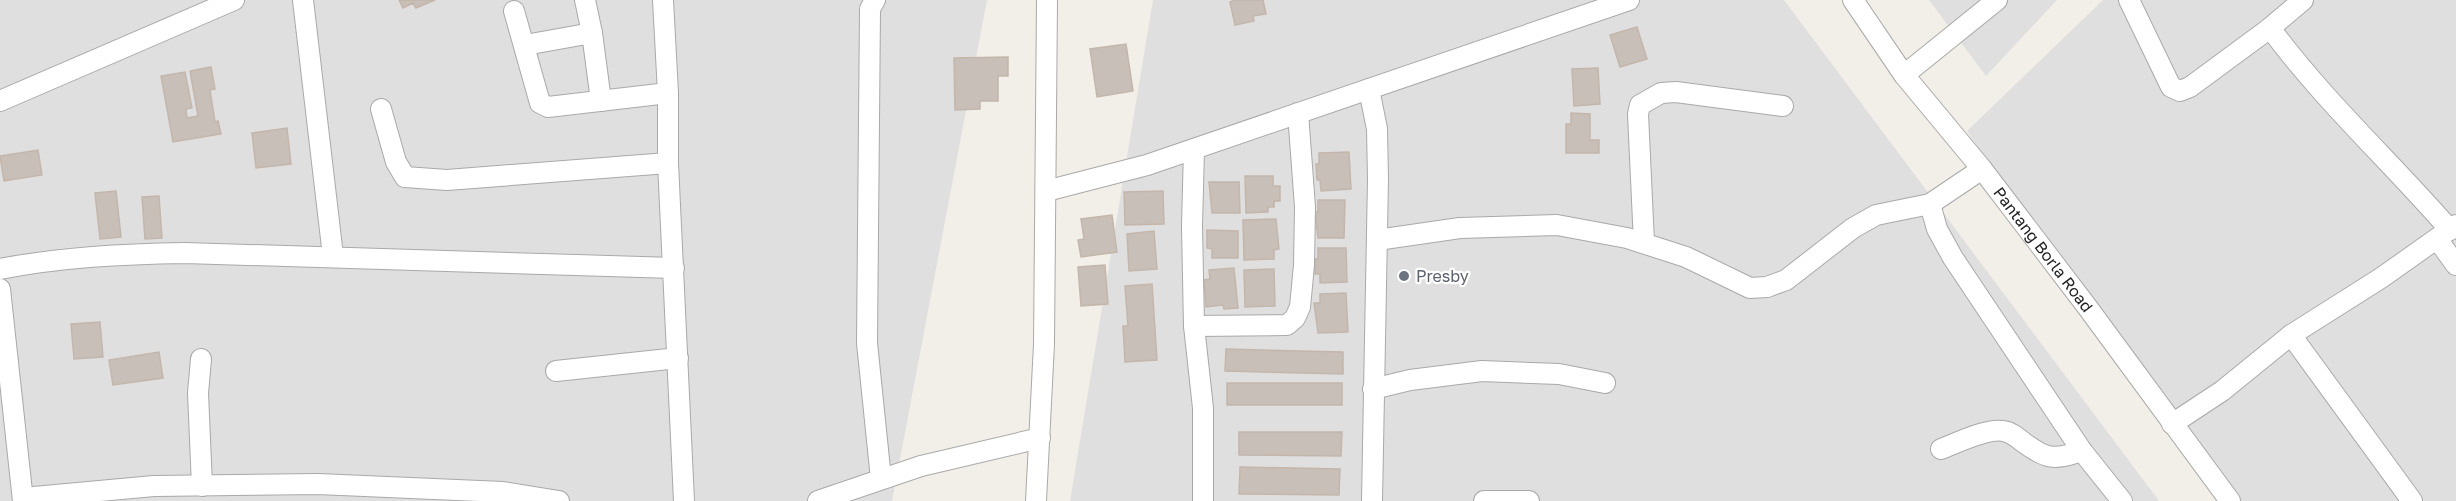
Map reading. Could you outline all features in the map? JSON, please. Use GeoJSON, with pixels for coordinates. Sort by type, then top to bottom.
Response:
{"type":"FeatureCollection","features":[{"type":"Feature","properties":{"kind":"street"},"geometry":{"type":"LineString","coordinates":[[0,101],[234,0]]}},
{"type":"Feature","properties":{"kind":"street"},"geometry":{"type":"LineString","coordinates":[[303,0],[333,256]]}},
{"type":"Feature","properties":{"kind":"street"},"geometry":{"type":"LineString","coordinates":[[585,0],[601,101]]}},
{"type":"Feature","properties":{"kind":"street"},"geometry":{"type":"LineString","coordinates":[[663,0],[668,93],[668,163],[684,501]]}},
{"type":"Feature","properties":{"kind":"street"},"geometry":{"type":"LineString","coordinates":[[875,0],[870,9],[867,343],[881,479]]}},
{"type":"Feature","properties":{"kind":"street"},"geometry":{"type":"LineString","coordinates":[[1036,501],[1040,438],[1046,191],[1047,0]]}},
{"type":"Feature","properties":{"kind":"street"},"geometry":{"type":"LineString","coordinates":[[1046,191],[1147,165],[1629,0]]}},
{"type":"Feature","properties":{"kind":"street","name":"Pantang Borla Road"},"geometry":{"type":"LineString","coordinates":[[1853,0],[1904,75],[1982,170],[2088,308],[2230,501]]}},
{"type":"Feature","properties":{"kind":"street"},"geometry":{"type":"LineString","coordinates":[[1904,75],[1997,0]]}},
{"type":"Feature","properties":{"kind":"street"},"geometry":{"type":"LineString","coordinates":[[2128,0],[2171,87],[2180,91],[2190,87],[2270,28],[2303,0]]}},
{"type":"Feature","properties":{"kind":"street"},"geometry":{"type":"LineString","coordinates":[[514,11],[540,103],[548,107],[668,93]]}},
{"type":"Feature","properties":{"kind":"street"},"geometry":{"type":"LineString","coordinates":[[2270,28],[2338,111],[2407,181],[2448,231],[2456,265]]}},
{"type":"Feature","properties":{"kind":"street"},"geometry":{"type":"LineString","coordinates":[[525,45],[592,33]]}},
{"type":"Feature","properties":{"kind":"street"},"geometry":{"type":"LineString","coordinates":[[1369,89],[1377,129],[1372,501]]}},
{"type":"Feature","properties":{"kind":"street"},"geometry":{"type":"LineString","coordinates":[[1644,243],[1638,114],[1640,105],[1661,93],[1676,92],[1783,106]]}},
{"type":"Feature","properties":{"kind":"street"},"geometry":{"type":"LineString","coordinates":[[381,109],[396,162],[405,177],[447,180],[668,163]]}},
{"type":"Feature","properties":{"kind":"street"},"geometry":{"type":"LineString","coordinates":[[1194,326],[1287,325],[1295,318],[1300,307],[1304,265],[1305,207],[1298,113]]}},
{"type":"Feature","properties":{"kind":"street"},"geometry":{"type":"LineString","coordinates":[[1194,149],[1192,226],[1194,326],[1203,408],[1203,501]]}},
{"type":"Feature","properties":{"kind":"street"},"geometry":{"type":"LineString","coordinates":[[1377,240],[1460,228],[1557,225],[1606,232],[1644,243],[1686,257],[1750,288],[1767,287],[1786,280],[1853,228],[1876,215],[1930,204],[1982,170]]}},
{"type":"Feature","properties":{"kind":"street"},"geometry":{"type":"LineString","coordinates":[[1930,204],[1937,229],[1953,258],[2082,451],[2122,501]]}},
{"type":"Feature","properties":{"kind":"street"},"geometry":{"type":"LineString","coordinates":[[2172,424],[2222,391],[2291,335],[2448,231]]}},
{"type":"Feature","properties":{"kind":"street"},"geometry":{"type":"LineString","coordinates":[[0,269],[42,261],[107,255],[185,253],[674,268]]}},
{"type":"Feature","properties":{"kind":"street"},"geometry":{"type":"LineString","coordinates":[[0,289],[23,499],[154,486],[210,491],[318,484],[503,492],[559,501]]}},
{"type":"Feature","properties":{"kind":"street"},"geometry":{"type":"LineString","coordinates":[[2291,335],[2412,501]]}},
{"type":"Feature","properties":{"kind":"street"},"geometry":{"type":"LineString","coordinates":[[556,370],[678,358]]}},
{"type":"Feature","properties":{"kind":"street"},"geometry":{"type":"LineString","coordinates":[[201,359],[198,393],[210,491]]}},
{"type":"Feature","properties":{"kind":"street"},"geometry":{"type":"LineString","coordinates":[[1373,389],[1410,380],[1482,371],[1559,374],[1605,382]]}},
{"type":"Feature","properties":{"kind":"street"},"geometry":{"type":"LineString","coordinates":[[1941,449],[1990,431],[2001,430],[2013,434],[2040,454],[2049,457],[2062,458],[2082,451]]}},
{"type":"Feature","properties":{"kind":"street"},"geometry":{"type":"LineString","coordinates":[[818,501],[839,498],[881,479],[933,463],[1040,438]]}},
{"type":"Feature","properties":{"kind":"street"},"geometry":{"type":"LineString","coordinates":[[1484,501],[1529,501]]}},
{"type":"Feature","properties":{"kind":"shaded area"},"geometry":{"type":"Polygon","coordinates":[[[0,0],[987,0],[892,501],[0,501],[0,0]]]}},
{"type":"Feature","properties":{"kind":"shaded area"},"geometry":{"type":"Polygon","coordinates":[[[1153,0],[1784,0],[2159,501],[1070,501],[1153,0]]]}},
{"type":"Feature","properties":{"kind":"shaded area"},"geometry":{"type":"Polygon","coordinates":[[[1929,0],[2057,0],[1986,76],[1929,0]]]}},
{"type":"Feature","properties":{"kind":"shaded area"},"geometry":{"type":"Polygon","coordinates":[[[2103,0],[2456,0],[2456,501],[2218,501],[1967,131],[2103,0]]]}},
{"type":"Feature","properties":{"kind":"building"},"geometry":{"type":"Polygon","coordinates":[[[399,0],[435,0],[416,8],[413,3],[403,8],[399,0]]]}},
{"type":"Feature","properties":{"kind":"building"},"geometry":{"type":"Polygon","coordinates":[[[1263,0],[1266,14],[1253,16],[1254,21],[1235,25],[1230,2],[1263,0]]]}},
{"type":"Feature","properties":{"kind":"building"},"geometry":{"type":"Polygon","coordinates":[[[1637,27],[1647,59],[1620,67],[1610,35],[1637,27]]]}},
{"type":"Feature","properties":{"kind":"building"},"geometry":{"type":"Polygon","coordinates":[[[1126,44],[1133,91],[1097,97],[1090,49],[1126,44]]]}},
{"type":"Feature","properties":{"kind":"building"},"geometry":{"type":"Polygon","coordinates":[[[1008,57],[1008,76],[998,76],[998,101],[980,101],[980,109],[955,110],[954,58],[1008,57]]]}},
{"type":"Feature","properties":{"kind":"building"},"geometry":{"type":"Polygon","coordinates":[[[211,67],[215,89],[210,90],[215,122],[218,121],[221,134],[173,142],[161,76],[185,72],[192,108],[186,109],[187,118],[198,116],[190,71],[211,67]]]}},
{"type":"Feature","properties":{"kind":"building"},"geometry":{"type":"Polygon","coordinates":[[[1598,68],[1600,104],[1574,106],[1572,69],[1598,68]]]}},
{"type":"Feature","properties":{"kind":"building"},"geometry":{"type":"Polygon","coordinates":[[[1571,113],[1590,114],[1590,140],[1599,140],[1599,153],[1566,153],[1566,124],[1571,124],[1571,113]]]}},
{"type":"Feature","properties":{"kind":"building"},"geometry":{"type":"Polygon","coordinates":[[[287,128],[291,164],[256,168],[252,133],[287,128]]]}},
{"type":"Feature","properties":{"kind":"building"},"geometry":{"type":"Polygon","coordinates":[[[38,150],[42,175],[4,181],[0,156],[38,150]]]}},
{"type":"Feature","properties":{"kind":"building"},"geometry":{"type":"Polygon","coordinates":[[[1349,152],[1351,189],[1321,191],[1320,180],[1317,180],[1316,164],[1319,164],[1319,153],[1349,152]]]}},
{"type":"Feature","properties":{"kind":"building"},"geometry":{"type":"Polygon","coordinates":[[[1245,176],[1273,176],[1273,186],[1280,186],[1280,201],[1274,201],[1274,207],[1268,207],[1268,212],[1246,213],[1245,176]]]}},
{"type":"Feature","properties":{"kind":"building"},"geometry":{"type":"Polygon","coordinates":[[[1209,182],[1239,182],[1240,213],[1212,213],[1209,182]]]}},
{"type":"Feature","properties":{"kind":"building"},"geometry":{"type":"Polygon","coordinates":[[[116,191],[121,237],[100,239],[95,193],[116,191]]]}},
{"type":"Feature","properties":{"kind":"building"},"geometry":{"type":"Polygon","coordinates":[[[1163,191],[1164,224],[1125,225],[1124,192],[1163,191]]]}},
{"type":"Feature","properties":{"kind":"building"},"geometry":{"type":"Polygon","coordinates":[[[159,196],[162,238],[145,239],[142,197],[159,196]]]}},
{"type":"Feature","properties":{"kind":"building"},"geometry":{"type":"Polygon","coordinates":[[[1318,200],[1345,200],[1344,238],[1318,238],[1315,212],[1318,212],[1318,200]]]}},
{"type":"Feature","properties":{"kind":"building"},"geometry":{"type":"Polygon","coordinates":[[[1112,215],[1117,252],[1081,257],[1078,240],[1084,239],[1081,219],[1112,215]]]}},
{"type":"Feature","properties":{"kind":"building"},"geometry":{"type":"Polygon","coordinates":[[[1276,219],[1279,249],[1274,250],[1274,259],[1244,260],[1243,220],[1276,219]]]}},
{"type":"Feature","properties":{"kind":"building"},"geometry":{"type":"Polygon","coordinates":[[[1207,230],[1238,231],[1238,258],[1212,258],[1212,249],[1207,248],[1207,230]]]}},
{"type":"Feature","properties":{"kind":"building"},"geometry":{"type":"Polygon","coordinates":[[[1154,231],[1157,269],[1129,271],[1127,234],[1154,231]]]}},
{"type":"Feature","properties":{"kind":"building"},"geometry":{"type":"Polygon","coordinates":[[[1318,248],[1346,248],[1347,282],[1320,283],[1320,274],[1315,274],[1318,248]]]}},
{"type":"Feature","properties":{"kind":"building"},"geometry":{"type":"Polygon","coordinates":[[[1105,265],[1108,304],[1081,306],[1078,267],[1105,265]]]}},
{"type":"Feature","properties":{"kind":"building"},"geometry":{"type":"Polygon","coordinates":[[[1234,268],[1238,308],[1224,309],[1223,305],[1206,307],[1204,280],[1210,279],[1209,270],[1234,268]]]}},
{"type":"Feature","properties":{"kind":"building"},"geometry":{"type":"Polygon","coordinates":[[[1274,269],[1275,306],[1245,307],[1244,270],[1274,269]]]}},
{"type":"Feature","properties":{"kind":"building"},"geometry":{"type":"Polygon","coordinates":[[[1152,284],[1157,360],[1125,362],[1123,326],[1128,326],[1125,286],[1152,284]]]}},
{"type":"Feature","properties":{"kind":"building"},"geometry":{"type":"Polygon","coordinates":[[[1346,293],[1348,332],[1318,333],[1314,303],[1320,303],[1320,294],[1346,293]]]}},
{"type":"Feature","properties":{"kind":"building"},"geometry":{"type":"Polygon","coordinates":[[[100,322],[103,357],[74,359],[71,324],[100,322]]]}},
{"type":"Feature","properties":{"kind":"building"},"geometry":{"type":"Polygon","coordinates":[[[1226,349],[1343,352],[1343,374],[1225,371],[1226,349]]]}},
{"type":"Feature","properties":{"kind":"building"},"geometry":{"type":"Polygon","coordinates":[[[159,352],[163,378],[113,385],[109,360],[159,352]]]}},
{"type":"Feature","properties":{"kind":"building"},"geometry":{"type":"Polygon","coordinates":[[[1227,383],[1342,383],[1342,405],[1227,405],[1227,383]]]}},
{"type":"Feature","properties":{"kind":"building"},"geometry":{"type":"Polygon","coordinates":[[[1239,432],[1342,432],[1341,456],[1239,455],[1239,432]]]}},
{"type":"Feature","properties":{"kind":"building"},"geometry":{"type":"Polygon","coordinates":[[[1240,467],[1340,469],[1339,495],[1239,494],[1240,467]]]}},
{"type":"Feature","properties":{"kind":"place","name":"Presby"},"geometry":{"type":"Point","coordinates":[1404,276]}}]}
